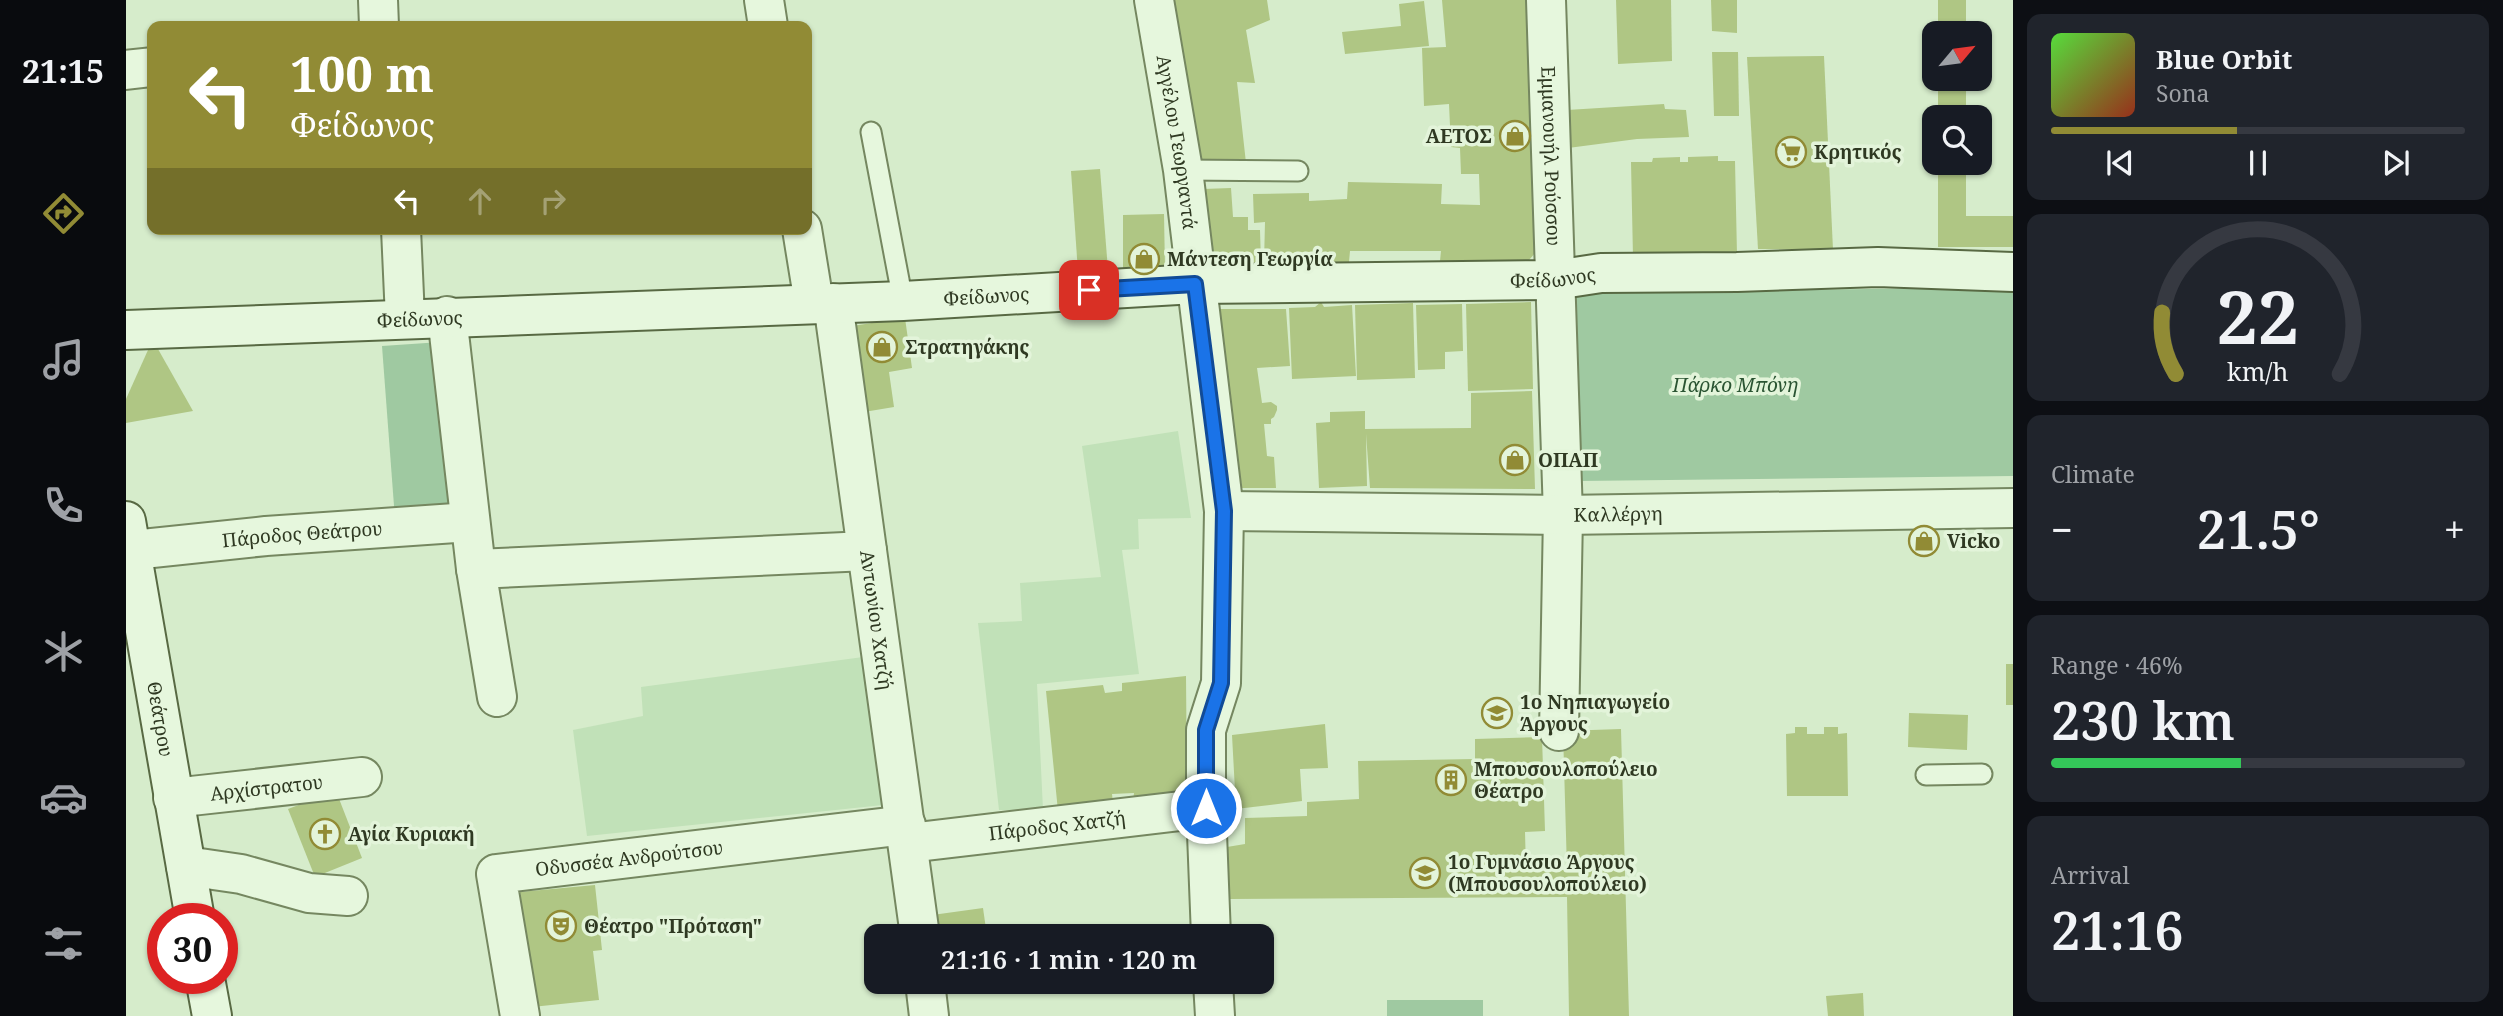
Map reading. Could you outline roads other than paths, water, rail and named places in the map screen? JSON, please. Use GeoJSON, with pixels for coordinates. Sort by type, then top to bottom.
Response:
{"type":"FeatureCollection","features":[{"type":"Feature","properties":{"kind":"street"},"geometry":{"type":"LineString","coordinates":[[378,0],[379,21]]}},
{"type":"Feature","properties":{"kind":"street"},"geometry":{"type":"LineString","coordinates":[[764,0],[767,21]]}},
{"type":"Feature","properties":{"kind":"street","name":"Αγγέλου Γεωργαντά"},"geometry":{"type":"LineString","coordinates":[[1154,0],[1183,170],[1224,511],[1221,683],[1206,730],[1211,924]]}},
{"type":"Feature","properties":{"kind":"street","name":"Εμμανουήλ Ρούσσου"},"geometry":{"type":"LineString","coordinates":[[1546,0],[1563,514],[1559,731]]}},
{"type":"Feature","properties":{"kind":"street"},"geometry":{"type":"LineString","coordinates":[[126,70],[147,68]]}},
{"type":"Feature","properties":{"kind":"street"},"geometry":{"type":"LineString","coordinates":[[401,235],[405,318]]}},
{"type":"Feature","properties":{"kind":"street","name":"Αντωνίου Χατζή"},"geometry":{"type":"LineString","coordinates":[[804,235],[823,303],[867,551],[918,924]]}},
{"type":"Feature","properties":{"kind":"street","name":"Φείδωνος"},"geometry":{"type":"LineString","coordinates":[[126,330],[903,301],[1195,284],[1555,280],[1601,273],[1878,267],[2013,272]]}},
{"type":"Feature","properties":{"kind":"street"},"geometry":{"type":"LineString","coordinates":[[447,316],[476,569],[497,697]]}},
{"type":"Feature","properties":{"kind":"street","name":"Καλλέργη"},"geometry":{"type":"LineString","coordinates":[[1224,511],[1563,514],[2013,508]]}},
{"type":"Feature","properties":{"kind":"street","name":"Πάροδος Θεάτρου"},"geometry":{"type":"LineString","coordinates":[[129,536],[266,536],[470,522]]}},
{"type":"Feature","properties":{"kind":"street","name":"Θεάτρου"},"geometry":{"type":"LineString","coordinates":[[129,536],[134,602],[192,903]]}},
{"type":"Feature","properties":{"kind":"street"},"geometry":{"type":"LineString","coordinates":[[476,569],[867,551]]}},
{"type":"Feature","properties":{"kind":"street","name":"Αρχίστρατου"},"geometry":{"type":"LineString","coordinates":[[173,798],[362,777]]}},
{"type":"Feature","properties":{"kind":"street","name":"Πάροδος Χατζή"},"geometry":{"type":"LineString","coordinates":[[907,834],[1206,808]]}},
{"type":"Feature","properties":{"kind":"street","name":"Οδυσσέα Ανδρούτσου"},"geometry":{"type":"LineString","coordinates":[[520,1016],[496,874],[907,834]]}},
{"type":"Feature","properties":{"kind":"street"},"geometry":{"type":"LineString","coordinates":[[186,866],[241,874],[309,893],[348,896]]}},
{"type":"Feature","properties":{"kind":"street"},"geometry":{"type":"LineString","coordinates":[[208,994],[212,1016]]}},
{"type":"Feature","properties":{"kind":"street"},"geometry":{"type":"LineString","coordinates":[[926,994],[929,1016]]}},
{"type":"Feature","properties":{"kind":"street"},"geometry":{"type":"LineString","coordinates":[[1214,994],[1215,1016]]}},
{"type":"Feature","properties":{"kind":"lane"},"geometry":{"type":"LineString","coordinates":[[871,132],[903,301]]}},
{"type":"Feature","properties":{"kind":"lane"},"geometry":{"type":"LineString","coordinates":[[1183,170],[1298,171]]}},
{"type":"Feature","properties":{"kind":"lane"},"geometry":{"type":"LineString","coordinates":[[1926,775],[1982,774]]}},
{"type":"Feature","properties":{"kind":"place","name":"ΑΕΤΟΣ"},"geometry":{"type":"Point","coordinates":[1515,136]}},
{"type":"Feature","properties":{"kind":"place","name":"Κρητικός"},"geometry":{"type":"Point","coordinates":[1791,152]}},
{"type":"Feature","properties":{"kind":"place","name":"Μάντεση Γεωργία"},"geometry":{"type":"Point","coordinates":[1144,259]}},
{"type":"Feature","properties":{"kind":"place","name":"Στρατηγάκης"},"geometry":{"type":"Point","coordinates":[882,347]}},
{"type":"Feature","properties":{"kind":"place","name":"ΟΠΑΠ"},"geometry":{"type":"Point","coordinates":[1515,460]}},
{"type":"Feature","properties":{"kind":"place","name":"Vicko"},"geometry":{"type":"Point","coordinates":[1924,541]}},
{"type":"Feature","properties":{"kind":"place","name":"1ο Νηπιαγωγείο Άργους"},"geometry":{"type":"Point","coordinates":[1497,713]}},
{"type":"Feature","properties":{"kind":"place","name":"Μπουσουλοπούλειο Θέατρο"},"geometry":{"type":"Point","coordinates":[1451,780]}},
{"type":"Feature","properties":{"kind":"place","name":"Αγία Κυριακή"},"geometry":{"type":"Point","coordinates":[325,834]}},
{"type":"Feature","properties":{"kind":"place","name":"1ο Γυμνάσιο Άργους (Μπουσουλοπούλειο)"},"geometry":{"type":"Point","coordinates":[1425,873]}},
{"type":"Feature","properties":{"kind":"place","name":"Θέατρο \"Πρόταση\""},"geometry":{"type":"Point","coordinates":[561,926]}},
{"type":"Feature","properties":{"kind":"park label","name":"Πάρκο Μπόνη"},"geometry":{"type":"Point","coordinates":[1735,385]}}]}
